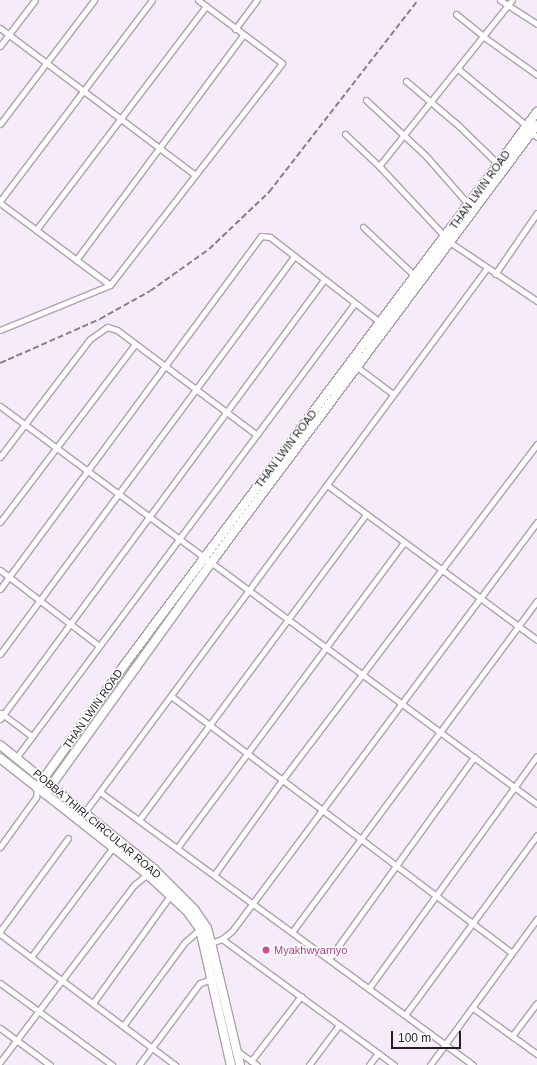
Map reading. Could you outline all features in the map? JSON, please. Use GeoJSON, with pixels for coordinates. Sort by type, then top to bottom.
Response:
{"type":"FeatureCollection","features":[{"type":"Feature","properties":{"kind":"main road","name":"THAN LWIN ROAD"},"geometry":{"type":"LineString","coordinates":[[45,794],[207,561],[357,367],[416,277],[448,240],[469,205],[499,165],[532,132],[537,112]]}},
{"type":"Feature","properties":{"kind":"main road","name":"THAN LWIN ROAD"},"geometry":{"type":"LineString","coordinates":[[37,788],[448,240],[537,125]]}},
{"type":"Feature","properties":{"kind":"main road","name":"POBBA THIRI CIRCULAR ROAD"},"geometry":{"type":"LineString","coordinates":[[0,745],[84,813],[194,909],[207,928],[235,1039],[240,1065]]}},
{"type":"Feature","properties":{"kind":"main road","name":"POBBA THIRI CIRCULAR ROAD"},"geometry":{"type":"LineString","coordinates":[[0,758],[113,847],[151,872],[170,896],[200,929],[227,1042],[231,1065]]}},
{"type":"Feature","properties":{"kind":"main road"},"geometry":{"type":"LineString","coordinates":[[227,1042],[235,1039]]}},
{"type":"Feature","properties":{"kind":"street"},"geometry":{"type":"LineString","coordinates":[[0,46],[35,0]]}},
{"type":"Feature","properties":{"kind":"street"},"geometry":{"type":"LineString","coordinates":[[0,124],[94,0]]}},
{"type":"Feature","properties":{"kind":"street"},"geometry":{"type":"LineString","coordinates":[[110,286],[0,202],[152,0]]}},
{"type":"Feature","properties":{"kind":"street"},"geometry":{"type":"LineString","coordinates":[[0,330],[110,286],[282,63],[198,0]]}},
{"type":"Feature","properties":{"kind":"street"},"geometry":{"type":"LineString","coordinates":[[235,29],[257,0]]}},
{"type":"Feature","properties":{"kind":"street"},"geometry":{"type":"LineString","coordinates":[[500,0],[537,24]]}},
{"type":"Feature","properties":{"kind":"street"},"geometry":{"type":"LineString","coordinates":[[379,166],[406,136],[512,0]]}},
{"type":"Feature","properties":{"kind":"street"},"geometry":{"type":"LineString","coordinates":[[36,230],[122,120],[206,6]]}},
{"type":"Feature","properties":{"kind":"street"},"geometry":{"type":"LineString","coordinates":[[456,14],[484,37],[537,75]]}},
{"type":"Feature","properties":{"kind":"street"},"geometry":{"type":"LineString","coordinates":[[0,28],[195,175]]}},
{"type":"Feature","properties":{"kind":"street"},"geometry":{"type":"LineString","coordinates":[[76,260],[158,147],[243,35]]}},
{"type":"Feature","properties":{"kind":"street"},"geometry":{"type":"LineString","coordinates":[[458,69],[532,132]]}},
{"type":"Feature","properties":{"kind":"street"},"geometry":{"type":"LineString","coordinates":[[406,81],[430,104],[459,126],[499,165]]}},
{"type":"Feature","properties":{"kind":"street"},"geometry":{"type":"LineString","coordinates":[[366,100],[406,136],[469,205]]}},
{"type":"Feature","properties":{"kind":"street"},"geometry":{"type":"LineString","coordinates":[[345,134],[379,166],[448,240],[486,268],[537,300]]}},
{"type":"Feature","properties":{"kind":"street"},"geometry":{"type":"LineString","coordinates":[[495,274],[537,213]]}},
{"type":"Feature","properties":{"kind":"street"},"geometry":{"type":"LineString","coordinates":[[363,227],[416,277]]}},
{"type":"Feature","properties":{"kind":"street"},"geometry":{"type":"LineString","coordinates":[[0,590],[86,470],[261,236],[270,238],[354,304],[384,325]]}},
{"type":"Feature","properties":{"kind":"street"},"geometry":{"type":"LineString","coordinates":[[0,654],[119,495],[294,256]]}},
{"type":"Feature","properties":{"kind":"street"},"geometry":{"type":"LineString","coordinates":[[84,813],[486,268]]}},
{"type":"Feature","properties":{"kind":"street"},"geometry":{"type":"LineString","coordinates":[[32,736],[1,715],[228,411],[323,280]]}},
{"type":"Feature","properties":{"kind":"street"},"geometry":{"type":"LineString","coordinates":[[16,758],[354,304]]}},
{"type":"Feature","properties":{"kind":"street"},"geometry":{"type":"LineString","coordinates":[[0,457],[24,424],[96,333],[107,326],[112,327],[197,388],[257,435]]}},
{"type":"Feature","properties":{"kind":"street"},"geometry":{"type":"LineString","coordinates":[[0,522],[55,447],[135,344]]}},
{"type":"Feature","properties":{"kind":"street"},"geometry":{"type":"LineString","coordinates":[[357,367],[393,394]]}},
{"type":"Feature","properties":{"kind":"street"},"geometry":{"type":"LineString","coordinates":[[0,406],[207,561],[537,804]]}},
{"type":"Feature","properties":{"kind":"street"},"geometry":{"type":"LineString","coordinates":[[214,875],[282,780],[364,676],[537,444]]}},
{"type":"Feature","properties":{"kind":"street"},"geometry":{"type":"LineString","coordinates":[[327,485],[537,640]]}},
{"type":"Feature","properties":{"kind":"street"},"geometry":{"type":"LineString","coordinates":[[139,820],[211,726],[287,619],[366,514]]}},
{"type":"Feature","properties":{"kind":"street"},"geometry":{"type":"LineString","coordinates":[[211,943],[222,939],[252,903],[400,703],[482,599],[537,522]]}},
{"type":"Feature","properties":{"kind":"street"},"geometry":{"type":"LineString","coordinates":[[177,848],[404,542]]}},
{"type":"Feature","properties":{"kind":"street"},"geometry":{"type":"LineString","coordinates":[[0,570],[99,646]]}},
{"type":"Feature","properties":{"kind":"street"},"geometry":{"type":"LineString","coordinates":[[292,932],[537,601]]}},
{"type":"Feature","properties":{"kind":"street"},"geometry":{"type":"LineString","coordinates":[[171,696],[512,953]]}},
{"type":"Feature","properties":{"kind":"street"},"geometry":{"type":"LineString","coordinates":[[369,988],[537,756]]}},
{"type":"Feature","properties":{"kind":"street"},"geometry":{"type":"LineString","coordinates":[[329,959],[474,757]]}},
{"type":"Feature","properties":{"kind":"street"},"geometry":{"type":"LineString","coordinates":[[0,847],[36,797],[37,788]]}},
{"type":"Feature","properties":{"kind":"street"},"geometry":{"type":"LineString","coordinates":[[100,792],[473,1065]]}},
{"type":"Feature","properties":{"kind":"street"},"geometry":{"type":"LineString","coordinates":[[36,797],[45,794]]}},
{"type":"Feature","properties":{"kind":"street"},"geometry":{"type":"LineString","coordinates":[[405,1015],[537,835]]}},
{"type":"Feature","properties":{"kind":"street"},"geometry":{"type":"LineString","coordinates":[[68,838],[0,932],[175,1065]]}},
{"type":"Feature","properties":{"kind":"street"},"geometry":{"type":"LineString","coordinates":[[31,957],[113,847]]}},
{"type":"Feature","properties":{"kind":"street"},"geometry":{"type":"LineString","coordinates":[[0,1062],[61,979],[134,885],[151,872]]}},
{"type":"Feature","properties":{"kind":"street"},"geometry":{"type":"LineString","coordinates":[[93,1003],[170,896]]}},
{"type":"Feature","properties":{"kind":"street"},"geometry":{"type":"LineString","coordinates":[[430,1065],[537,919]]}},
{"type":"Feature","properties":{"kind":"street"},"geometry":{"type":"LineString","coordinates":[[123,1026],[185,942],[200,929]]}},
{"type":"Feature","properties":{"kind":"street"},"geometry":{"type":"LineString","coordinates":[[222,939],[394,1065]]}},
{"type":"Feature","properties":{"kind":"street"},"geometry":{"type":"LineString","coordinates":[[140,1065],[200,983],[212,979]]}},
{"type":"Feature","properties":{"kind":"street"},"geometry":{"type":"LineString","coordinates":[[0,983],[112,1065]]}},
{"type":"Feature","properties":{"kind":"street"},"geometry":{"type":"LineString","coordinates":[[251,1061],[301,996]]}},
{"type":"Feature","properties":{"kind":"street"},"geometry":{"type":"LineString","coordinates":[[512,1036],[537,1002]]}},
{"type":"Feature","properties":{"kind":"street"},"geometry":{"type":"LineString","coordinates":[[473,1008],[537,1054]]}},
{"type":"Feature","properties":{"kind":"street"},"geometry":{"type":"LineString","coordinates":[[309,1065],[339,1025]]}},
{"type":"Feature","properties":{"kind":"street"},"geometry":{"type":"LineString","coordinates":[[0,1028],[50,1065]]}},
{"type":"Feature","properties":{"kind":"street"},"geometry":{"type":"LineString","coordinates":[[237,1051],[257,1065]]}},
{"type":"Feature","properties":{"kind":"street"},"geometry":{"type":"LineString","coordinates":[[368,1065],[378,1053]]}},
{"type":"Feature","properties":{"kind":"railway"},"geometry":{"type":"LineString","coordinates":[[0,363],[100,319],[150,291],[209,249],[269,192],[418,0]]}},
{"type":"Feature","properties":{"kind":"place","name":"Myakhwyarnyo"},"geometry":{"type":"Point","coordinates":[266,950]}}]}
